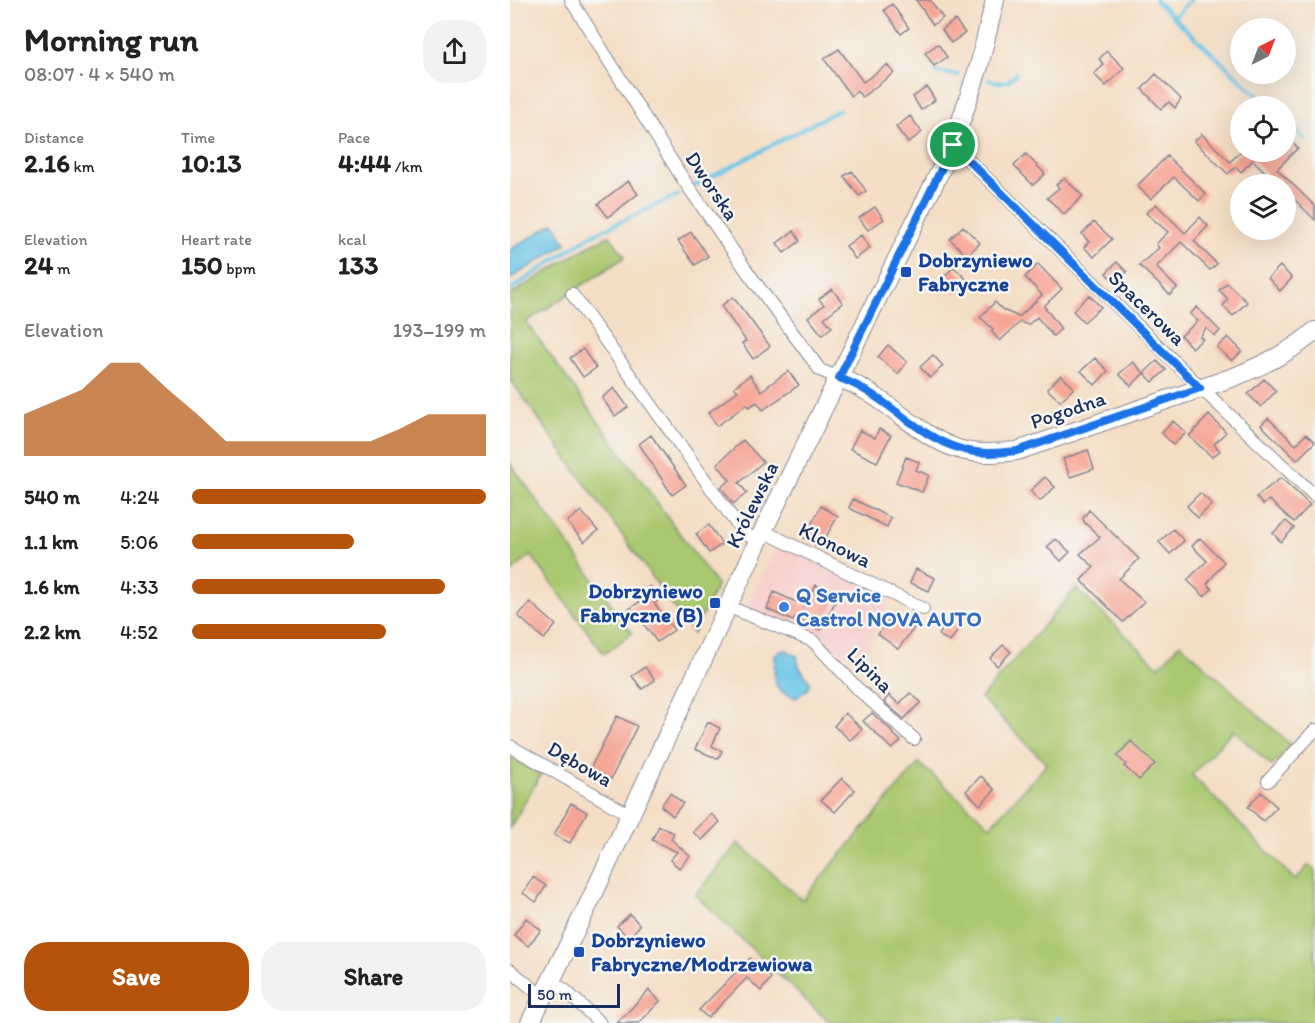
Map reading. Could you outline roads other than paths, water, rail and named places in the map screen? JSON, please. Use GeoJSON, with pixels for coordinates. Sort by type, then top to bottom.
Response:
{"type":"FeatureCollection","features":[{"type":"Feature","properties":{"kind":"street","name":"Dworska"},"geometry":{"type":"LineString","coordinates":[[571,0],[683,179],[749,274],[820,370],[839,378]]}},
{"type":"Feature","properties":{"kind":"street","name":"Królewska"},"geometry":{"type":"LineString","coordinates":[[530,1023],[761,536],[953,145],[979,66],[995,0]]}},
{"type":"Feature","properties":{"kind":"street","name":"Spacerowa"},"geometry":{"type":"LineString","coordinates":[[953,145],[1200,388],[1315,496]]}},
{"type":"Feature","properties":{"kind":"street","name":"Klonowa"},"geometry":{"type":"LineString","coordinates":[[572,294],[744,533],[761,536],[923,609]]}},
{"type":"Feature","properties":{"kind":"street","name":"Pogodna"},"geometry":{"type":"LineString","coordinates":[[839,378],[871,393],[936,439],[958,449],[998,453],[1017,451],[1262,365],[1287,352],[1315,331]]}},
{"type":"Feature","properties":{"kind":"street","name":"Lipina"},"geometry":{"type":"LineString","coordinates":[[729,607],[813,641],[859,690],[914,739]]}},
{"type":"Feature","properties":{"kind":"street"},"geometry":{"type":"LineString","coordinates":[[1268,781],[1315,730]]}},
{"type":"Feature","properties":{"kind":"street","name":"Dębowa"},"geometry":{"type":"LineString","coordinates":[[510,746],[630,815]]}},
{"type":"Feature","properties":{"kind":"street"},"geometry":{"type":"LineString","coordinates":[[510,970],[533,989],[547,988],[566,991],[600,1023]]}},
{"type":"Feature","properties":{"kind":"water"},"geometry":{"type":"Polygon","coordinates":[[[554,223],[566,244],[510,279],[510,250],[554,223]]]}},
{"type":"Feature","properties":{"kind":"water"},"geometry":{"type":"Polygon","coordinates":[[[786,650],[797,656],[799,667],[810,682],[807,690],[796,698],[782,691],[775,682],[775,656],[780,651],[786,650]]]}},
{"type":"Feature","properties":{"kind":"waterway"},"geometry":{"type":"LineString","coordinates":[[1155,0],[1258,96]]}},
{"type":"Feature","properties":{"kind":"waterway"},"geometry":{"type":"LineString","coordinates":[[1173,18],[1190,0]]}},
{"type":"Feature","properties":{"kind":"waterway"},"geometry":{"type":"LineString","coordinates":[[936,72],[958,75]]}},
{"type":"Feature","properties":{"kind":"waterway"},"geometry":{"type":"LineString","coordinates":[[989,80],[1004,82],[1016,74]]}},
{"type":"Feature","properties":{"kind":"waterway"},"geometry":{"type":"LineString","coordinates":[[694,186],[839,110]]}},
{"type":"Feature","properties":{"kind":"waterway"},"geometry":{"type":"LineString","coordinates":[[1296,130],[1305,139]]}},
{"type":"Feature","properties":{"kind":"waterway"},"geometry":{"type":"LineString","coordinates":[[510,290],[590,236],[678,195]]}},
{"type":"Feature","properties":{"kind":"waterway"},"geometry":{"type":"LineString","coordinates":[[1055,1023],[1059,1018]]}},
{"type":"Feature","properties":{"kind":"place","name":"Dobrzyniewo Fabryczne"},"geometry":{"type":"Point","coordinates":[906,272]}},
{"type":"Feature","properties":{"kind":"place","name":"Dobrzyniewo Fabryczne (B)"},"geometry":{"type":"Point","coordinates":[715,603]}},
{"type":"Feature","properties":{"kind":"place","name":"Q Service Castrol NOVA AUTO"},"geometry":{"type":"Point","coordinates":[784,607]}},
{"type":"Feature","properties":{"kind":"place","name":"Dobrzyniewo Fabryczne/Modrzewiowa"},"geometry":{"type":"Point","coordinates":[579,952]}}]}
